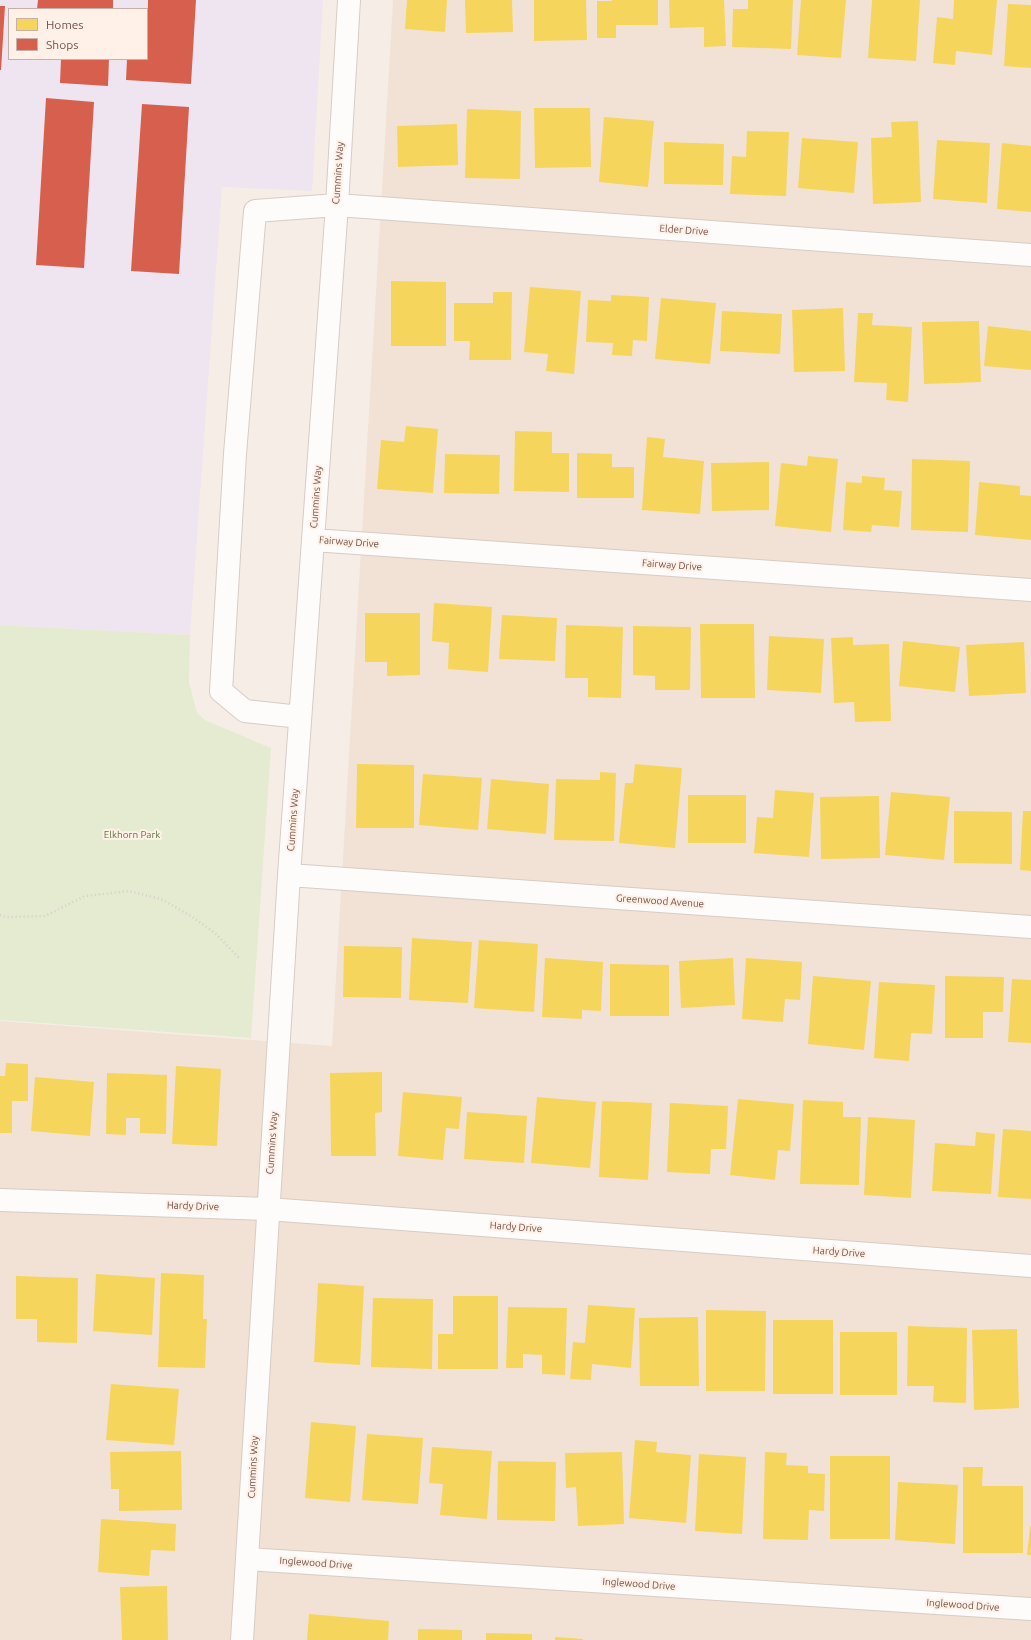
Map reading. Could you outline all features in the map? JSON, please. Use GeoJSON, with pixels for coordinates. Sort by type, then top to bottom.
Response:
{"type":"FeatureCollection","features":[{"type":"Feature","properties":{"kind":"street","name":"Cummins Way"},"geometry":{"type":"LineString","coordinates":[[242,1640],[289,875],[337,205],[349,0]]}},
{"type":"Feature","properties":{"kind":"street","name":"Elder Drive"},"geometry":{"type":"LineString","coordinates":[[300,717],[245,712],[221,691],[235,454],[255,211],[337,205],[1031,255]]}},
{"type":"Feature","properties":{"kind":"street","name":"Fairway Drive"},"geometry":{"type":"LineString","coordinates":[[313,540],[1031,590]]}},
{"type":"Feature","properties":{"kind":"street","name":"Greenwood Avenue"},"geometry":{"type":"LineString","coordinates":[[289,875],[1031,927]]}},
{"type":"Feature","properties":{"kind":"street","name":"Hardy Drive"},"geometry":{"type":"LineString","coordinates":[[0,1200],[268,1209],[1031,1266]]}},
{"type":"Feature","properties":{"kind":"street","name":"Inglewood Drive"},"geometry":{"type":"LineString","coordinates":[[247,1559],[1031,1609]]}},
{"type":"Feature","properties":{"kind":"path"},"geometry":{"type":"LineString","coordinates":[[0,915],[5,917],[45,916],[85,896],[129,891],[161,900],[191,916],[215,933],[240,959]]}},
{"type":"Feature","properties":{"kind":"shaded area"},"geometry":{"type":"Polygon","coordinates":[[[0,0],[323,0],[312,191],[222,187],[190,635],[0,625],[0,0]]]}},
{"type":"Feature","properties":{"kind":"shaded area"},"geometry":{"type":"Polygon","coordinates":[[[393,0],[1031,0],[1031,1640],[0,1640],[0,1021],[332,1046],[393,0]]]}},
{"type":"Feature","properties":{"kind":"green space","name":"Elkhorn Park"},"geometry":{"type":"Polygon","coordinates":[[[0,625],[190,635],[189,682],[197,713],[205,720],[271,748],[251,1038],[0,1020],[0,625]]]}},
{"type":"Feature","properties":{"kind":"building: Homes"},"geometry":{"type":"Polygon","coordinates":[[[407,0],[447,0],[445,32],[405,29],[407,0]]]}},
{"type":"Feature","properties":{"kind":"building: Homes"},"geometry":{"type":"Polygon","coordinates":[[[465,0],[512,0],[513,32],[466,33],[465,0]]]}},
{"type":"Feature","properties":{"kind":"building: Homes"},"geometry":{"type":"Polygon","coordinates":[[[534,0],[586,0],[587,40],[534,41],[534,0]]]}},
{"type":"Feature","properties":{"kind":"building: Homes"},"geometry":{"type":"Polygon","coordinates":[[[658,0],[658,25],[616,25],[616,38],[597,38],[597,1],[658,0]]]}},
{"type":"Feature","properties":{"kind":"building: Homes"},"geometry":{"type":"Polygon","coordinates":[[[669,0],[724,0],[726,46],[704,47],[704,27],[670,28],[669,0]]]}},
{"type":"Feature","properties":{"kind":"building: Homes"},"geometry":{"type":"Polygon","coordinates":[[[748,0],[793,0],[791,49],[732,47],[733,9],[748,9],[748,0]]]}},
{"type":"Feature","properties":{"kind":"building: Homes"},"geometry":{"type":"Polygon","coordinates":[[[801,0],[846,0],[841,58],[797,55],[801,0]]]}},
{"type":"Feature","properties":{"kind":"building: Homes"},"geometry":{"type":"Polygon","coordinates":[[[872,0],[920,0],[916,61],[868,58],[872,0]]]}},
{"type":"Feature","properties":{"kind":"building: Homes"},"geometry":{"type":"Polygon","coordinates":[[[954,0],[997,0],[992,55],[956,51],[955,65],[933,63],[937,17],[953,19],[954,0]]]}},
{"type":"Feature","properties":{"kind":"building: Homes"},"geometry":{"type":"Polygon","coordinates":[[[1008,4],[1031,5],[1031,68],[1004,66],[1008,4]]]}},
{"type":"Feature","properties":{"kind":"building: Homes"},"geometry":{"type":"Polygon","coordinates":[[[534,108],[590,108],[591,167],[535,168],[534,108]]]}},
{"type":"Feature","properties":{"kind":"building: Homes"},"geometry":{"type":"Polygon","coordinates":[[[467,109],[521,111],[520,179],[465,178],[467,109]]]}},
{"type":"Feature","properties":{"kind":"building: Homes"},"geometry":{"type":"Polygon","coordinates":[[[604,117],[654,121],[648,187],[599,182],[604,117]]]}},
{"type":"Feature","properties":{"kind":"building: Homes"},"geometry":{"type":"Polygon","coordinates":[[[918,121],[921,202],[873,204],[871,138],[892,137],[891,122],[918,121]]]}},
{"type":"Feature","properties":{"kind":"building: Homes"},"geometry":{"type":"Polygon","coordinates":[[[457,124],[458,165],[398,167],[397,126],[457,124]]]}},
{"type":"Feature","properties":{"kind":"building: Homes"},"geometry":{"type":"Polygon","coordinates":[[[747,131],[789,132],[786,196],[730,194],[732,156],[746,157],[747,131]]]}},
{"type":"Feature","properties":{"kind":"building: Homes"},"geometry":{"type":"Polygon","coordinates":[[[802,138],[858,142],[854,193],[798,188],[802,138]]]}},
{"type":"Feature","properties":{"kind":"building: Homes"},"geometry":{"type":"Polygon","coordinates":[[[937,140],[990,143],[987,203],[933,199],[937,140]]]}},
{"type":"Feature","properties":{"kind":"building: Homes"},"geometry":{"type":"Polygon","coordinates":[[[664,142],[724,144],[723,185],[664,184],[664,142]]]}},
{"type":"Feature","properties":{"kind":"building: Homes"},"geometry":{"type":"Polygon","coordinates":[[[1002,143],[1031,146],[1031,212],[997,209],[1002,143]]]}},
{"type":"Feature","properties":{"kind":"building: Homes"},"geometry":{"type":"Polygon","coordinates":[[[391,281],[446,282],[446,346],[391,346],[391,281]]]}},
{"type":"Feature","properties":{"kind":"building: Homes"},"geometry":{"type":"Polygon","coordinates":[[[530,287],[581,291],[574,374],[546,371],[548,354],[524,352],[530,287]]]}},
{"type":"Feature","properties":{"kind":"building: Homes"},"geometry":{"type":"Polygon","coordinates":[[[493,292],[512,292],[511,360],[469,360],[470,341],[454,341],[454,303],[493,303],[493,292]]]}},
{"type":"Feature","properties":{"kind":"building: Homes"},"geometry":{"type":"Polygon","coordinates":[[[611,295],[649,297],[647,341],[633,340],[632,356],[612,355],[613,343],[586,342],[588,300],[611,301],[611,295]]]}},
{"type":"Feature","properties":{"kind":"building: Homes"},"geometry":{"type":"Polygon","coordinates":[[[661,298],[716,303],[710,364],[655,359],[661,298]]]}},
{"type":"Feature","properties":{"kind":"building: Homes"},"geometry":{"type":"Polygon","coordinates":[[[843,308],[845,371],[794,372],[792,310],[843,308]]]}},
{"type":"Feature","properties":{"kind":"building: Homes"},"geometry":{"type":"Polygon","coordinates":[[[722,311],[782,314],[780,354],[720,351],[722,311]]]}},
{"type":"Feature","properties":{"kind":"building: Homes"},"geometry":{"type":"Polygon","coordinates":[[[858,313],[873,313],[872,325],[912,327],[908,402],[886,400],[887,383],[854,382],[858,313]]]}},
{"type":"Feature","properties":{"kind":"building: Homes"},"geometry":{"type":"Polygon","coordinates":[[[979,321],[981,382],[924,384],[922,322],[979,321]]]}},
{"type":"Feature","properties":{"kind":"building: Homes"},"geometry":{"type":"Polygon","coordinates":[[[988,326],[1031,331],[1031,370],[984,366],[988,326]]]}},
{"type":"Feature","properties":{"kind":"building: Homes"},"geometry":{"type":"Polygon","coordinates":[[[406,426],[438,429],[433,493],[377,489],[381,440],[404,442],[406,426]]]}},
{"type":"Feature","properties":{"kind":"building: Homes"},"geometry":{"type":"Polygon","coordinates":[[[515,431],[552,432],[552,453],[569,453],[569,492],[514,491],[515,431]]]}},
{"type":"Feature","properties":{"kind":"building: Homes"},"geometry":{"type":"Polygon","coordinates":[[[647,437],[665,439],[663,457],[704,461],[700,514],[642,510],[647,437]]]}},
{"type":"Feature","properties":{"kind":"building: Homes"},"geometry":{"type":"Polygon","coordinates":[[[577,453],[612,454],[612,467],[634,467],[634,498],[577,498],[577,453]]]}},
{"type":"Feature","properties":{"kind":"building: Homes"},"geometry":{"type":"Polygon","coordinates":[[[445,454],[500,455],[499,494],[444,493],[445,454]]]}},
{"type":"Feature","properties":{"kind":"building: Homes"},"geometry":{"type":"Polygon","coordinates":[[[808,456],[838,459],[831,532],[775,526],[781,463],[807,466],[808,456]]]}},
{"type":"Feature","properties":{"kind":"building: Homes"},"geometry":{"type":"Polygon","coordinates":[[[912,459],[970,461],[968,532],[911,530],[912,459]]]}},
{"type":"Feature","properties":{"kind":"building: Homes"},"geometry":{"type":"Polygon","coordinates":[[[769,462],[769,510],[712,511],[711,463],[769,462]]]}},
{"type":"Feature","properties":{"kind":"building: Homes"},"geometry":{"type":"Polygon","coordinates":[[[862,476],[885,478],[884,490],[902,491],[899,527],[872,525],[871,532],[843,530],[846,482],[862,483],[862,476]]]}},
{"type":"Feature","properties":{"kind":"building: Homes"},"geometry":{"type":"Polygon","coordinates":[[[979,482],[1020,486],[1020,495],[1031,496],[1031,540],[975,535],[979,482]]]}},
{"type":"Feature","properties":{"kind":"building: Homes"},"geometry":{"type":"Polygon","coordinates":[[[434,603],[492,607],[488,672],[448,669],[449,643],[432,641],[434,603]]]}},
{"type":"Feature","properties":{"kind":"building: Homes"},"geometry":{"type":"Polygon","coordinates":[[[365,613],[420,613],[420,675],[387,676],[387,662],[365,662],[365,613]]]}},
{"type":"Feature","properties":{"kind":"building: Homes"},"geometry":{"type":"Polygon","coordinates":[[[502,615],[557,618],[555,661],[499,659],[502,615]]]}},
{"type":"Feature","properties":{"kind":"building: Homes"},"geometry":{"type":"Polygon","coordinates":[[[700,624],[754,624],[755,698],[701,698],[700,624]]]}},
{"type":"Feature","properties":{"kind":"building: Homes"},"geometry":{"type":"Polygon","coordinates":[[[566,625],[623,627],[621,698],[588,697],[588,678],[565,678],[566,625]]]}},
{"type":"Feature","properties":{"kind":"building: Homes"},"geometry":{"type":"Polygon","coordinates":[[[633,626],[691,627],[690,690],[655,690],[655,676],[633,675],[633,626]]]}},
{"type":"Feature","properties":{"kind":"building: Homes"},"geometry":{"type":"Polygon","coordinates":[[[769,636],[824,639],[821,693],[767,690],[769,636]]]}},
{"type":"Feature","properties":{"kind":"building: Homes"},"geometry":{"type":"Polygon","coordinates":[[[853,637],[853,645],[889,644],[891,721],[855,722],[854,702],[834,703],[831,638],[853,637]]]}},
{"type":"Feature","properties":{"kind":"building: Homes"},"geometry":{"type":"Polygon","coordinates":[[[903,641],[960,647],[955,692],[899,686],[903,641]]]}},
{"type":"Feature","properties":{"kind":"building: Homes"},"geometry":{"type":"Polygon","coordinates":[[[1024,642],[1026,693],[969,696],[966,645],[1024,642]]]}},
{"type":"Feature","properties":{"kind":"building: Homes"},"geometry":{"type":"Polygon","coordinates":[[[357,764],[414,765],[414,828],[356,828],[357,764]]]}},
{"type":"Feature","properties":{"kind":"building: Homes"},"geometry":{"type":"Polygon","coordinates":[[[635,764],[682,768],[675,848],[619,843],[625,783],[633,783],[635,764]]]}},
{"type":"Feature","properties":{"kind":"building: Homes"},"geometry":{"type":"Polygon","coordinates":[[[600,772],[616,773],[614,841],[554,840],[556,779],[600,780],[600,772]]]}},
{"type":"Feature","properties":{"kind":"building: Homes"},"geometry":{"type":"Polygon","coordinates":[[[423,774],[482,778],[478,830],[419,825],[423,774]]]}},
{"type":"Feature","properties":{"kind":"building: Homes"},"geometry":{"type":"Polygon","coordinates":[[[491,779],[549,784],[546,834],[487,829],[491,779]]]}},
{"type":"Feature","properties":{"kind":"building: Homes"},"geometry":{"type":"Polygon","coordinates":[[[775,790],[814,793],[809,857],[754,853],[757,817],[773,818],[775,790]]]}},
{"type":"Feature","properties":{"kind":"building: Homes"},"geometry":{"type":"Polygon","coordinates":[[[891,792],[950,797],[944,860],[885,855],[891,792]]]}},
{"type":"Feature","properties":{"kind":"building: Homes"},"geometry":{"type":"Polygon","coordinates":[[[688,795],[746,795],[746,843],[688,843],[688,795]]]}},
{"type":"Feature","properties":{"kind":"building: Homes"},"geometry":{"type":"Polygon","coordinates":[[[879,796],[880,858],[821,859],[820,797],[879,796]]]}},
{"type":"Feature","properties":{"kind":"building: Homes"},"geometry":{"type":"Polygon","coordinates":[[[954,811],[1012,812],[1012,864],[954,863],[954,811]]]}},
{"type":"Feature","properties":{"kind":"building: Homes"},"geometry":{"type":"Polygon","coordinates":[[[1023,811],[1031,811],[1031,871],[1020,870],[1023,811]]]}},
{"type":"Feature","properties":{"kind":"building: Homes"},"geometry":{"type":"Polygon","coordinates":[[[412,938],[472,942],[468,1003],[409,1000],[412,938]]]}},
{"type":"Feature","properties":{"kind":"building: Homes"},"geometry":{"type":"Polygon","coordinates":[[[479,940],[538,944],[534,1012],[474,1008],[479,940]]]}},
{"type":"Feature","properties":{"kind":"building: Homes"},"geometry":{"type":"Polygon","coordinates":[[[344,946],[402,947],[401,998],[343,997],[344,946]]]}},
{"type":"Feature","properties":{"kind":"building: Homes"},"geometry":{"type":"Polygon","coordinates":[[[545,958],[603,962],[601,1011],[582,1010],[582,1019],[542,1017],[545,958]]]}},
{"type":"Feature","properties":{"kind":"building: Homes"},"geometry":{"type":"Polygon","coordinates":[[[733,958],[735,1005],[681,1008],[679,961],[733,958]]]}},
{"type":"Feature","properties":{"kind":"building: Homes"},"geometry":{"type":"Polygon","coordinates":[[[746,958],[802,962],[800,1000],[785,999],[783,1022],[742,1019],[746,958]]]}},
{"type":"Feature","properties":{"kind":"building: Homes"},"geometry":{"type":"Polygon","coordinates":[[[610,964],[669,965],[669,1016],[610,1016],[610,964]]]}},
{"type":"Feature","properties":{"kind":"building: Homes"},"geometry":{"type":"Polygon","coordinates":[[[813,976],[871,981],[864,1050],[808,1044],[813,976]]]}},
{"type":"Feature","properties":{"kind":"building: Homes"},"geometry":{"type":"Polygon","coordinates":[[[945,976],[1004,977],[1003,1012],[983,1012],[983,1038],[945,1038],[945,976]]]}},
{"type":"Feature","properties":{"kind":"building: Homes"},"geometry":{"type":"Polygon","coordinates":[[[1012,979],[1031,980],[1031,1043],[1008,1042],[1012,979]]]}},
{"type":"Feature","properties":{"kind":"building: Homes"},"geometry":{"type":"Polygon","coordinates":[[[879,982],[935,985],[932,1034],[911,1033],[909,1061],[874,1058],[879,982]]]}},
{"type":"Feature","properties":{"kind":"building: Homes"},"geometry":{"type":"Polygon","coordinates":[[[6,1063],[28,1064],[28,1101],[12,1101],[12,1133],[0,1133],[0,1076],[5,1076],[6,1063]]]}},
{"type":"Feature","properties":{"kind":"building: Homes"},"geometry":{"type":"Polygon","coordinates":[[[176,1066],[221,1069],[217,1146],[172,1144],[176,1066]]]}},
{"type":"Feature","properties":{"kind":"building: Homes"},"geometry":{"type":"Polygon","coordinates":[[[382,1072],[382,1112],[375,1113],[376,1156],[331,1156],[330,1073],[382,1072]]]}},
{"type":"Feature","properties":{"kind":"building: Homes"},"geometry":{"type":"Polygon","coordinates":[[[107,1073],[167,1075],[166,1134],[140,1133],[140,1118],[126,1118],[126,1135],[106,1134],[107,1073]]]}},
{"type":"Feature","properties":{"kind":"building: Homes"},"geometry":{"type":"Polygon","coordinates":[[[35,1077],[94,1082],[90,1136],[31,1131],[35,1077]]]}},
{"type":"Feature","properties":{"kind":"building: Homes"},"geometry":{"type":"Polygon","coordinates":[[[403,1092],[462,1097],[459,1129],[446,1128],[443,1160],[398,1156],[403,1092]]]}},
{"type":"Feature","properties":{"kind":"building: Homes"},"geometry":{"type":"Polygon","coordinates":[[[537,1097],[596,1102],[590,1168],[531,1163],[537,1097]]]}},
{"type":"Feature","properties":{"kind":"building: Homes"},"geometry":{"type":"Polygon","coordinates":[[[738,1099],[794,1104],[790,1151],[778,1150],[775,1180],[730,1175],[738,1099]]]}},
{"type":"Feature","properties":{"kind":"building: Homes"},"geometry":{"type":"Polygon","coordinates":[[[803,1100],[843,1102],[843,1117],[861,1117],[859,1185],[800,1184],[803,1100]]]}},
{"type":"Feature","properties":{"kind":"building: Homes"},"geometry":{"type":"Polygon","coordinates":[[[602,1101],[652,1103],[648,1180],[599,1177],[602,1101]]]}},
{"type":"Feature","properties":{"kind":"building: Homes"},"geometry":{"type":"Polygon","coordinates":[[[670,1103],[728,1106],[726,1149],[711,1149],[710,1174],[667,1172],[670,1103]]]}},
{"type":"Feature","properties":{"kind":"building: Homes"},"geometry":{"type":"Polygon","coordinates":[[[467,1112],[527,1116],[524,1163],[464,1159],[467,1112]]]}},
{"type":"Feature","properties":{"kind":"building: Homes"},"geometry":{"type":"Polygon","coordinates":[[[868,1117],[915,1120],[911,1198],[864,1195],[868,1117]]]}},
{"type":"Feature","properties":{"kind":"building: Homes"},"geometry":{"type":"Polygon","coordinates":[[[1003,1129],[1031,1131],[1031,1199],[998,1197],[1003,1129]]]}},
{"type":"Feature","properties":{"kind":"building: Homes"},"geometry":{"type":"Polygon","coordinates":[[[976,1132],[995,1134],[991,1194],[932,1191],[935,1143],[975,1146],[976,1132]]]}},
{"type":"Feature","properties":{"kind":"building: Homes"},"geometry":{"type":"Polygon","coordinates":[[[161,1273],[204,1275],[203,1319],[207,1319],[205,1368],[158,1367],[161,1273]]]}},
{"type":"Feature","properties":{"kind":"building: Homes"},"geometry":{"type":"Polygon","coordinates":[[[96,1274],[155,1278],[152,1335],[93,1331],[96,1274]]]}},
{"type":"Feature","properties":{"kind":"building: Homes"},"geometry":{"type":"Polygon","coordinates":[[[16,1276],[78,1278],[77,1343],[37,1342],[37,1319],[16,1319],[16,1276]]]}},
{"type":"Feature","properties":{"kind":"building: Homes"},"geometry":{"type":"Polygon","coordinates":[[[318,1283],[364,1286],[360,1365],[314,1362],[318,1283]]]}},
{"type":"Feature","properties":{"kind":"building: Homes"},"geometry":{"type":"Polygon","coordinates":[[[453,1296],[498,1296],[498,1369],[438,1369],[438,1334],[453,1334],[453,1296]]]}},
{"type":"Feature","properties":{"kind":"building: Homes"},"geometry":{"type":"Polygon","coordinates":[[[373,1298],[433,1299],[432,1369],[371,1367],[373,1298]]]}},
{"type":"Feature","properties":{"kind":"building: Homes"},"geometry":{"type":"Polygon","coordinates":[[[588,1305],[635,1308],[631,1368],[592,1364],[591,1380],[570,1379],[573,1342],[585,1343],[588,1305]]]}},
{"type":"Feature","properties":{"kind":"building: Homes"},"geometry":{"type":"Polygon","coordinates":[[[508,1307],[567,1308],[565,1375],[542,1374],[542,1355],[523,1354],[523,1368],[506,1368],[508,1307]]]}},
{"type":"Feature","properties":{"kind":"building: Homes"},"geometry":{"type":"Polygon","coordinates":[[[706,1310],[766,1311],[765,1391],[706,1391],[706,1310]]]}},
{"type":"Feature","properties":{"kind":"building: Homes"},"geometry":{"type":"Polygon","coordinates":[[[698,1317],[699,1386],[640,1386],[639,1318],[698,1317]]]}},
{"type":"Feature","properties":{"kind":"building: Homes"},"geometry":{"type":"Polygon","coordinates":[[[773,1320],[833,1320],[833,1394],[773,1394],[773,1320]]]}},
{"type":"Feature","properties":{"kind":"building: Homes"},"geometry":{"type":"Polygon","coordinates":[[[908,1326],[967,1328],[966,1403],[933,1402],[934,1386],[907,1386],[908,1326]]]}},
{"type":"Feature","properties":{"kind":"building: Homes"},"geometry":{"type":"Polygon","coordinates":[[[1017,1329],[1019,1408],[974,1410],[972,1330],[1017,1329]]]}},
{"type":"Feature","properties":{"kind":"building: Homes"},"geometry":{"type":"Polygon","coordinates":[[[840,1332],[897,1332],[897,1395],[840,1395],[840,1332]]]}},
{"type":"Feature","properties":{"kind":"building: Homes"},"geometry":{"type":"Polygon","coordinates":[[[111,1384],[179,1389],[174,1445],[106,1440],[111,1384]]]}},
{"type":"Feature","properties":{"kind":"building: Homes"},"geometry":{"type":"Polygon","coordinates":[[[311,1422],[356,1426],[350,1502],[305,1498],[311,1422]]]}},
{"type":"Feature","properties":{"kind":"building: Homes"},"geometry":{"type":"Polygon","coordinates":[[[367,1434],[423,1438],[418,1504],[362,1500],[367,1434]]]}},
{"type":"Feature","properties":{"kind":"building: Homes"},"geometry":{"type":"Polygon","coordinates":[[[635,1440],[657,1442],[656,1452],[691,1455],[686,1523],[629,1518],[635,1440]]]}},
{"type":"Feature","properties":{"kind":"building: Homes"},"geometry":{"type":"Polygon","coordinates":[[[432,1447],[492,1451],[487,1519],[440,1515],[443,1484],[429,1483],[432,1447]]]}},
{"type":"Feature","properties":{"kind":"building: Homes"},"geometry":{"type":"Polygon","coordinates":[[[181,1451],[182,1510],[119,1511],[119,1489],[111,1489],[110,1452],[181,1451]]]}},
{"type":"Feature","properties":{"kind":"building: Homes"},"geometry":{"type":"Polygon","coordinates":[[[622,1452],[624,1524],[578,1526],[576,1487],[566,1488],[565,1453],[622,1452]]]}},
{"type":"Feature","properties":{"kind":"building: Homes"},"geometry":{"type":"Polygon","coordinates":[[[765,1452],[787,1453],[786,1465],[808,1466],[808,1473],[825,1474],[824,1511],[809,1510],[808,1540],[763,1539],[765,1452]]]}},
{"type":"Feature","properties":{"kind":"building: Homes"},"geometry":{"type":"Polygon","coordinates":[[[699,1454],[746,1457],[742,1534],[695,1531],[699,1454]]]}},
{"type":"Feature","properties":{"kind":"building: Homes"},"geometry":{"type":"Polygon","coordinates":[[[830,1456],[890,1456],[890,1539],[830,1539],[830,1456]]]}},
{"type":"Feature","properties":{"kind":"building: Homes"},"geometry":{"type":"Polygon","coordinates":[[[498,1461],[556,1462],[555,1521],[497,1520],[498,1461]]]}},
{"type":"Feature","properties":{"kind":"building: Homes"},"geometry":{"type":"Polygon","coordinates":[[[963,1467],[983,1467],[982,1486],[1023,1486],[1023,1553],[963,1553],[963,1467]]]}},
{"type":"Feature","properties":{"kind":"building: Homes"},"geometry":{"type":"Polygon","coordinates":[[[898,1482],[958,1485],[955,1544],[895,1540],[898,1482]]]}},
{"type":"Feature","properties":{"kind":"building: Homes"},"geometry":{"type":"Polygon","coordinates":[[[101,1519],[176,1524],[175,1551],[151,1550],[149,1576],[98,1572],[101,1519]]]}},
{"type":"Feature","properties":{"kind":"building: Homes"},"geometry":{"type":"Polygon","coordinates":[[[1030,1526],[1031,1555],[1027,1555],[1030,1526]]]}},
{"type":"Feature","properties":{"kind":"building: Homes"},"geometry":{"type":"Polygon","coordinates":[[[167,1586],[168,1640],[122,1640],[120,1587],[167,1586]]]}},
{"type":"Feature","properties":{"kind":"building: Homes"},"geometry":{"type":"Polygon","coordinates":[[[309,1614],[389,1621],[388,1640],[307,1640],[309,1614]]]}},
{"type":"Feature","properties":{"kind":"building: Homes"},"geometry":{"type":"Polygon","coordinates":[[[418,1629],[462,1630],[462,1640],[418,1640],[418,1629]]]}},
{"type":"Feature","properties":{"kind":"building: Homes"},"geometry":{"type":"Polygon","coordinates":[[[486,1633],[532,1634],[532,1640],[486,1640],[486,1633]]]}},
{"type":"Feature","properties":{"kind":"building: Homes"},"geometry":{"type":"Polygon","coordinates":[[[555,1637],[583,1639],[583,1640],[555,1640],[555,1637]]]}},
{"type":"Feature","properties":{"kind":"building: Shops"},"geometry":{"type":"Polygon","coordinates":[[[38,0],[113,0],[113,8],[37,8],[38,0]]]}},
{"type":"Feature","properties":{"kind":"building: Shops"},"geometry":{"type":"Polygon","coordinates":[[[148,0],[196,0],[191,84],[126,80],[127,60],[148,60],[148,0]]]}},
{"type":"Feature","properties":{"kind":"building: Shops"},"geometry":{"type":"Polygon","coordinates":[[[0,6],[5,6],[1,70],[0,70],[0,6]]]}},
{"type":"Feature","properties":{"kind":"building: Shops"},"geometry":{"type":"Polygon","coordinates":[[[61,60],[109,60],[108,86],[60,83],[61,60]]]}},
{"type":"Feature","properties":{"kind":"building: Shops"},"geometry":{"type":"Polygon","coordinates":[[[46,98],[94,102],[84,268],[36,265],[46,98]]]}},
{"type":"Feature","properties":{"kind":"building: Shops"},"geometry":{"type":"Polygon","coordinates":[[[142,104],[189,107],[179,274],[131,271],[142,104]]]}}]}
